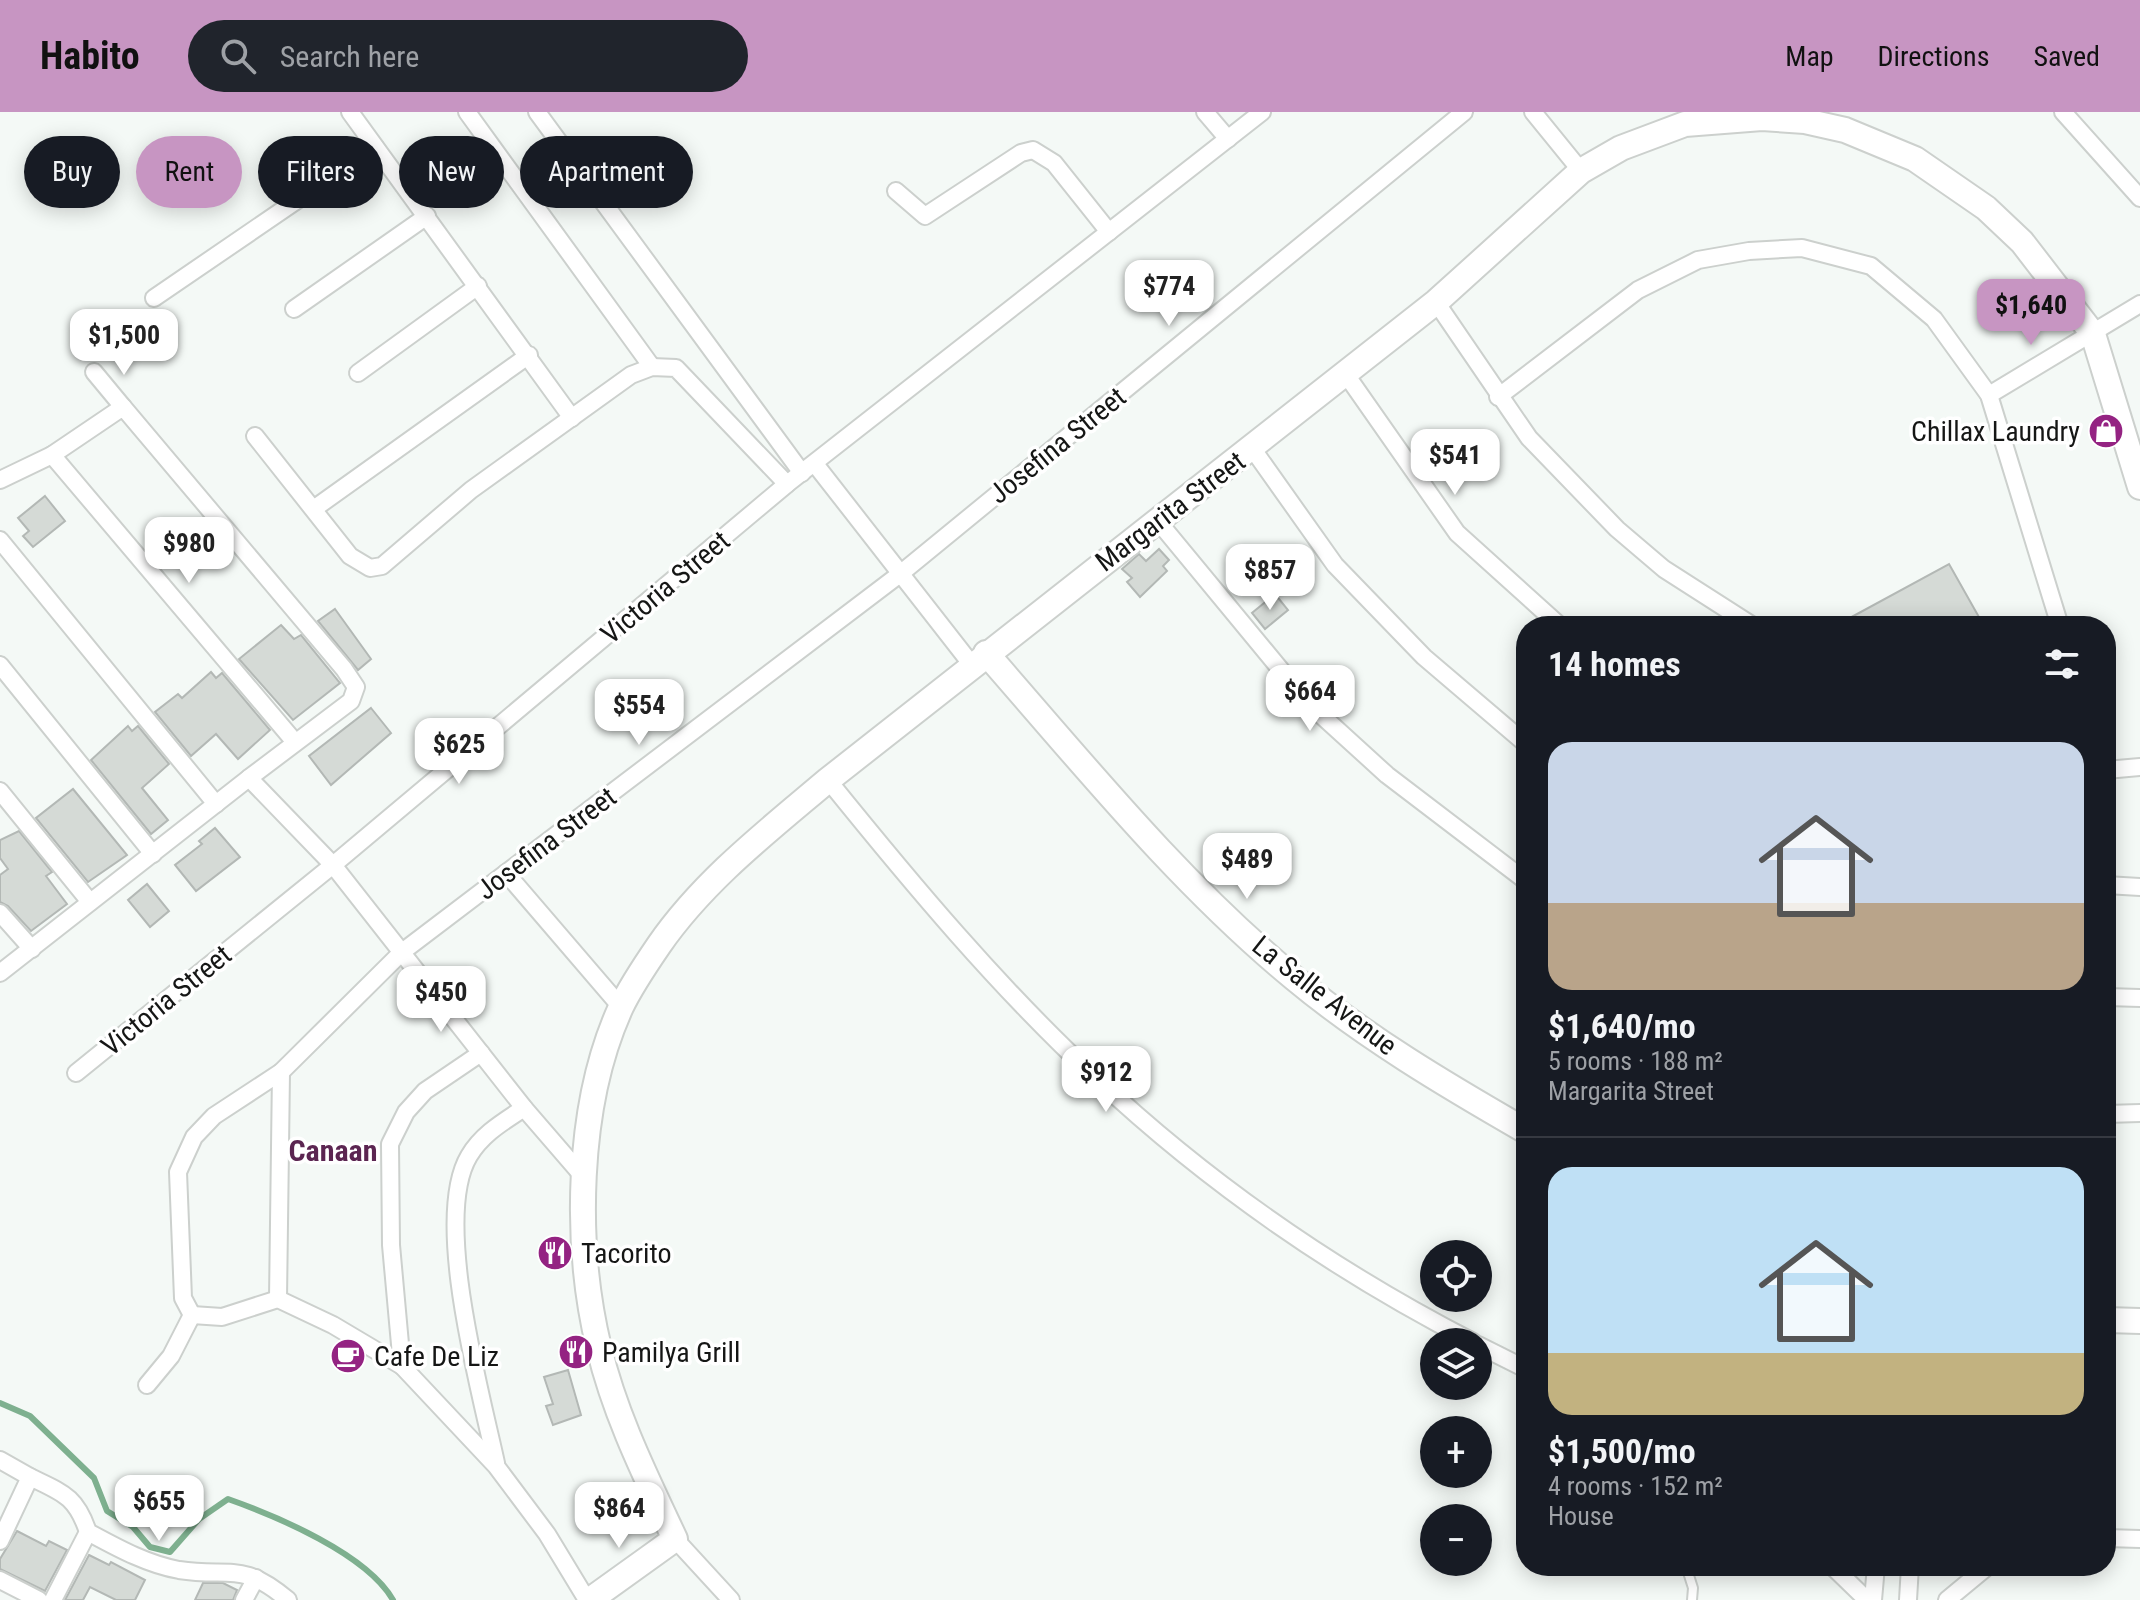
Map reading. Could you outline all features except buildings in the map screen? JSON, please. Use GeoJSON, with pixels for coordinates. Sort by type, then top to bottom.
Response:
{"type":"FeatureCollection","features":[{"type":"Feature","properties":{"kind":"street"},"geometry":{"type":"LineString","coordinates":[[350,112],[367,136]]}},
{"type":"Feature","properties":{"kind":"street"},"geometry":{"type":"LineString","coordinates":[[467,112],[652,367]]}},
{"type":"Feature","properties":{"kind":"street"},"geometry":{"type":"LineString","coordinates":[[537,112],[808,468],[979,659]]}},
{"type":"Feature","properties":{"kind":"street"},"geometry":{"type":"LineString","coordinates":[[1205,112],[1228,139]]}},
{"type":"Feature","properties":{"kind":"street","name":"Victoria Street"},"geometry":{"type":"LineString","coordinates":[[76,1073],[333,865],[787,484],[1262,112]]}},
{"type":"Feature","properties":{"kind":"street","name":"Josefina Street"},"geometry":{"type":"LineString","coordinates":[[192,1315],[183,1298],[178,1172],[194,1137],[214,1116],[281,1072],[402,952],[900,574],[1464,112]]}},
{"type":"Feature","properties":{"kind":"street"},"geometry":{"type":"LineString","coordinates":[[1533,112],[1581,171]]}},
{"type":"Feature","properties":{"kind":"street"},"geometry":{"type":"LineString","coordinates":[[2063,112],[2140,198]]}},
{"type":"Feature","properties":{"kind":"street","name":"Margarita Street"},"geometry":{"type":"LineString","coordinates":[[675,1539],[628,1438],[599,1348],[585,1246],[581,1174],[600,1074],[621,1007],[660,943],[732,862],[828,780],[1436,302],[1581,171],[1621,148],[1685,124],[1762,118],[1805,121],[1845,130],[1915,159],[1986,208],[2022,242],[2093,334],[2140,487]]}},
{"type":"Feature","properties":{"kind":"street"},"geometry":{"type":"LineString","coordinates":[[896,191],[925,216],[1021,153],[1033,150],[1054,163],[1109,232]]}},
{"type":"Feature","properties":{"kind":"street"},"geometry":{"type":"LineString","coordinates":[[383,158],[572,418]]}},
{"type":"Feature","properties":{"kind":"street"},"geometry":{"type":"LineString","coordinates":[[154,298],[286,208]]}},
{"type":"Feature","properties":{"kind":"street"},"geometry":{"type":"LineString","coordinates":[[294,309],[427,216]]}},
{"type":"Feature","properties":{"kind":"street"},"geometry":{"type":"LineString","coordinates":[[1498,397],[1638,290],[1698,260],[1749,251],[1802,248],[1871,266],[1934,319],[1989,395],[2057,616]]}},
{"type":"Feature","properties":{"kind":"street"},"geometry":{"type":"LineString","coordinates":[[358,373],[478,286]]}},
{"type":"Feature","properties":{"kind":"street"},"geometry":{"type":"LineString","coordinates":[[1436,302],[1498,397],[1529,438],[1617,529],[1664,569],[1737,616]]}},
{"type":"Feature","properties":{"kind":"street"},"geometry":{"type":"LineString","coordinates":[[1989,395],[2140,304]]}},
{"type":"Feature","properties":{"kind":"street"},"geometry":{"type":"LineString","coordinates":[[315,508],[529,355]]}},
{"type":"Feature","properties":{"kind":"street"},"geometry":{"type":"LineString","coordinates":[[255,436],[350,556],[370,568],[382,566],[471,490],[631,375],[652,367],[676,368],[787,484]]}},
{"type":"Feature","properties":{"kind":"street"},"geometry":{"type":"LineString","coordinates":[[0,973],[294,741],[351,701],[356,687],[94,372]]}},
{"type":"Feature","properties":{"kind":"street"},"geometry":{"type":"LineString","coordinates":[[1345,373],[1457,533],[1549,616]]}},
{"type":"Feature","properties":{"kind":"street"},"geometry":{"type":"LineString","coordinates":[[0,480],[52,455],[123,407]]}},
{"type":"Feature","properties":{"kind":"street"},"geometry":{"type":"LineString","coordinates":[[1252,448],[1335,565],[1424,657],[1516,735]]}},
{"type":"Feature","properties":{"kind":"street"},"geometry":{"type":"LineString","coordinates":[[52,455],[294,741]]}},
{"type":"Feature","properties":{"kind":"street"},"geometry":{"type":"LineString","coordinates":[[1157,520],[1309,704],[1387,775],[1516,873]]}},
{"type":"Feature","properties":{"kind":"street"},"geometry":{"type":"LineString","coordinates":[[0,540],[216,804]]}},
{"type":"Feature","properties":{"kind":"street","name":"La Salle Avenue"},"geometry":{"type":"LineString","coordinates":[[979,659],[1166,859],[1294,978],[1443,1083],[1516,1125]]}},
{"type":"Feature","properties":{"kind":"street"},"geometry":{"type":"LineString","coordinates":[[0,665],[153,854]]}},
{"type":"Feature","properties":{"kind":"street"},"geometry":{"type":"LineString","coordinates":[[2116,769],[2140,767]]}},
{"type":"Feature","properties":{"kind":"street"},"geometry":{"type":"LineString","coordinates":[[249,778],[333,865],[524,1108],[581,1174]]}},
{"type":"Feature","properties":{"kind":"street"},"geometry":{"type":"LineString","coordinates":[[828,780],[907,878],[1016,998],[1096,1078],[1181,1152],[1300,1240],[1399,1304],[1446,1328]]}},
{"type":"Feature","properties":{"kind":"street"},"geometry":{"type":"LineString","coordinates":[[0,791],[90,902]]}},
{"type":"Feature","properties":{"kind":"street"},"geometry":{"type":"LineString","coordinates":[[506,873],[621,1007]]}},
{"type":"Feature","properties":{"kind":"street"},"geometry":{"type":"LineString","coordinates":[[2116,886],[2140,887]]}},
{"type":"Feature","properties":{"kind":"street"},"geometry":{"type":"LineString","coordinates":[[0,913],[32,949]]}},
{"type":"Feature","properties":{"kind":"street"},"geometry":{"type":"LineString","coordinates":[[2116,997],[2140,998]]}},
{"type":"Feature","properties":{"kind":"street"},"geometry":{"type":"LineString","coordinates":[[402,1366],[391,1245],[390,1144],[406,1112],[425,1091],[481,1053]]}},
{"type":"Feature","properties":{"kind":"street"},"geometry":{"type":"LineString","coordinates":[[278,1299],[281,1072]]}},
{"type":"Feature","properties":{"kind":"street"},"geometry":{"type":"LineString","coordinates":[[496,1466],[460,1280],[458,1186],[468,1157],[485,1135],[524,1108]]}},
{"type":"Feature","properties":{"kind":"street"},"geometry":{"type":"LineString","coordinates":[[2116,1114],[2140,1113]]}},
{"type":"Feature","properties":{"kind":"street"},"geometry":{"type":"LineString","coordinates":[[147,1385],[171,1356],[192,1315],[222,1317],[278,1299],[333,1325],[402,1366],[496,1466],[547,1534],[589,1600],[675,1539],[731,1600]]}},
{"type":"Feature","properties":{"kind":"street"},"geometry":{"type":"LineString","coordinates":[[2116,1320],[2140,1321]]}},
{"type":"Feature","properties":{"kind":"street"},"geometry":{"type":"LineString","coordinates":[[1492,1351],[1516,1364]]}},
{"type":"Feature","properties":{"kind":"street"},"geometry":{"type":"LineString","coordinates":[[0,1460],[69,1496],[81,1511],[88,1532],[53,1600]]}},
{"type":"Feature","properties":{"kind":"street"},"geometry":{"type":"LineString","coordinates":[[0,1541],[30,1477]]}},
{"type":"Feature","properties":{"kind":"street"},"geometry":{"type":"LineString","coordinates":[[88,1532],[165,1566],[237,1571],[256,1578],[288,1600]]}},
{"type":"Feature","properties":{"kind":"street"},"geometry":{"type":"LineString","coordinates":[[2116,1538],[2140,1539]]}},
{"type":"Feature","properties":{"kind":"street"},"geometry":{"type":"LineString","coordinates":[[1843,1576],[1870,1600]]}},
{"type":"Feature","properties":{"kind":"street"},"geometry":{"type":"LineString","coordinates":[[1870,1600],[1874,1576]]}},
{"type":"Feature","properties":{"kind":"street"},"geometry":{"type":"LineString","coordinates":[[1908,1600],[1909,1576]]}},
{"type":"Feature","properties":{"kind":"street"},"geometry":{"type":"LineString","coordinates":[[1947,1600],[1976,1576]]}},
{"type":"Feature","properties":{"kind":"street"},"geometry":{"type":"LineString","coordinates":[[244,1600],[256,1578]]}},
{"type":"Feature","properties":{"kind":"street"},"geometry":{"type":"LineString","coordinates":[[0,1580],[39,1600]]}},
{"type":"Feature","properties":{"kind":"lane"},"geometry":{"type":"LineString","coordinates":[[1689,1576],[1692,1600]]}},
{"type":"Feature","properties":{"kind":"waterway"},"geometry":{"type":"LineString","coordinates":[[0,1403],[30,1416],[94,1478],[107,1511],[133,1527],[150,1547],[170,1552],[199,1519],[228,1499],[294,1526],[342,1552],[363,1567],[393,1600]]}},
{"type":"Feature","properties":{"kind":"place","name":"Chillax Laundry"},"geometry":{"type":"Point","coordinates":[2106,431]}},
{"type":"Feature","properties":{"kind":"place","name":"Tacorito"},"geometry":{"type":"Point","coordinates":[555,1253]}},
{"type":"Feature","properties":{"kind":"place","name":"Pamilya Grill"},"geometry":{"type":"Point","coordinates":[576,1352]}},
{"type":"Feature","properties":{"kind":"place","name":"Cafe De Liz"},"geometry":{"type":"Point","coordinates":[348,1356]}},
{"type":"Feature","properties":{"kind":"district","name":"Canaan"},"geometry":{"type":"Point","coordinates":[333,1151]}}]}
